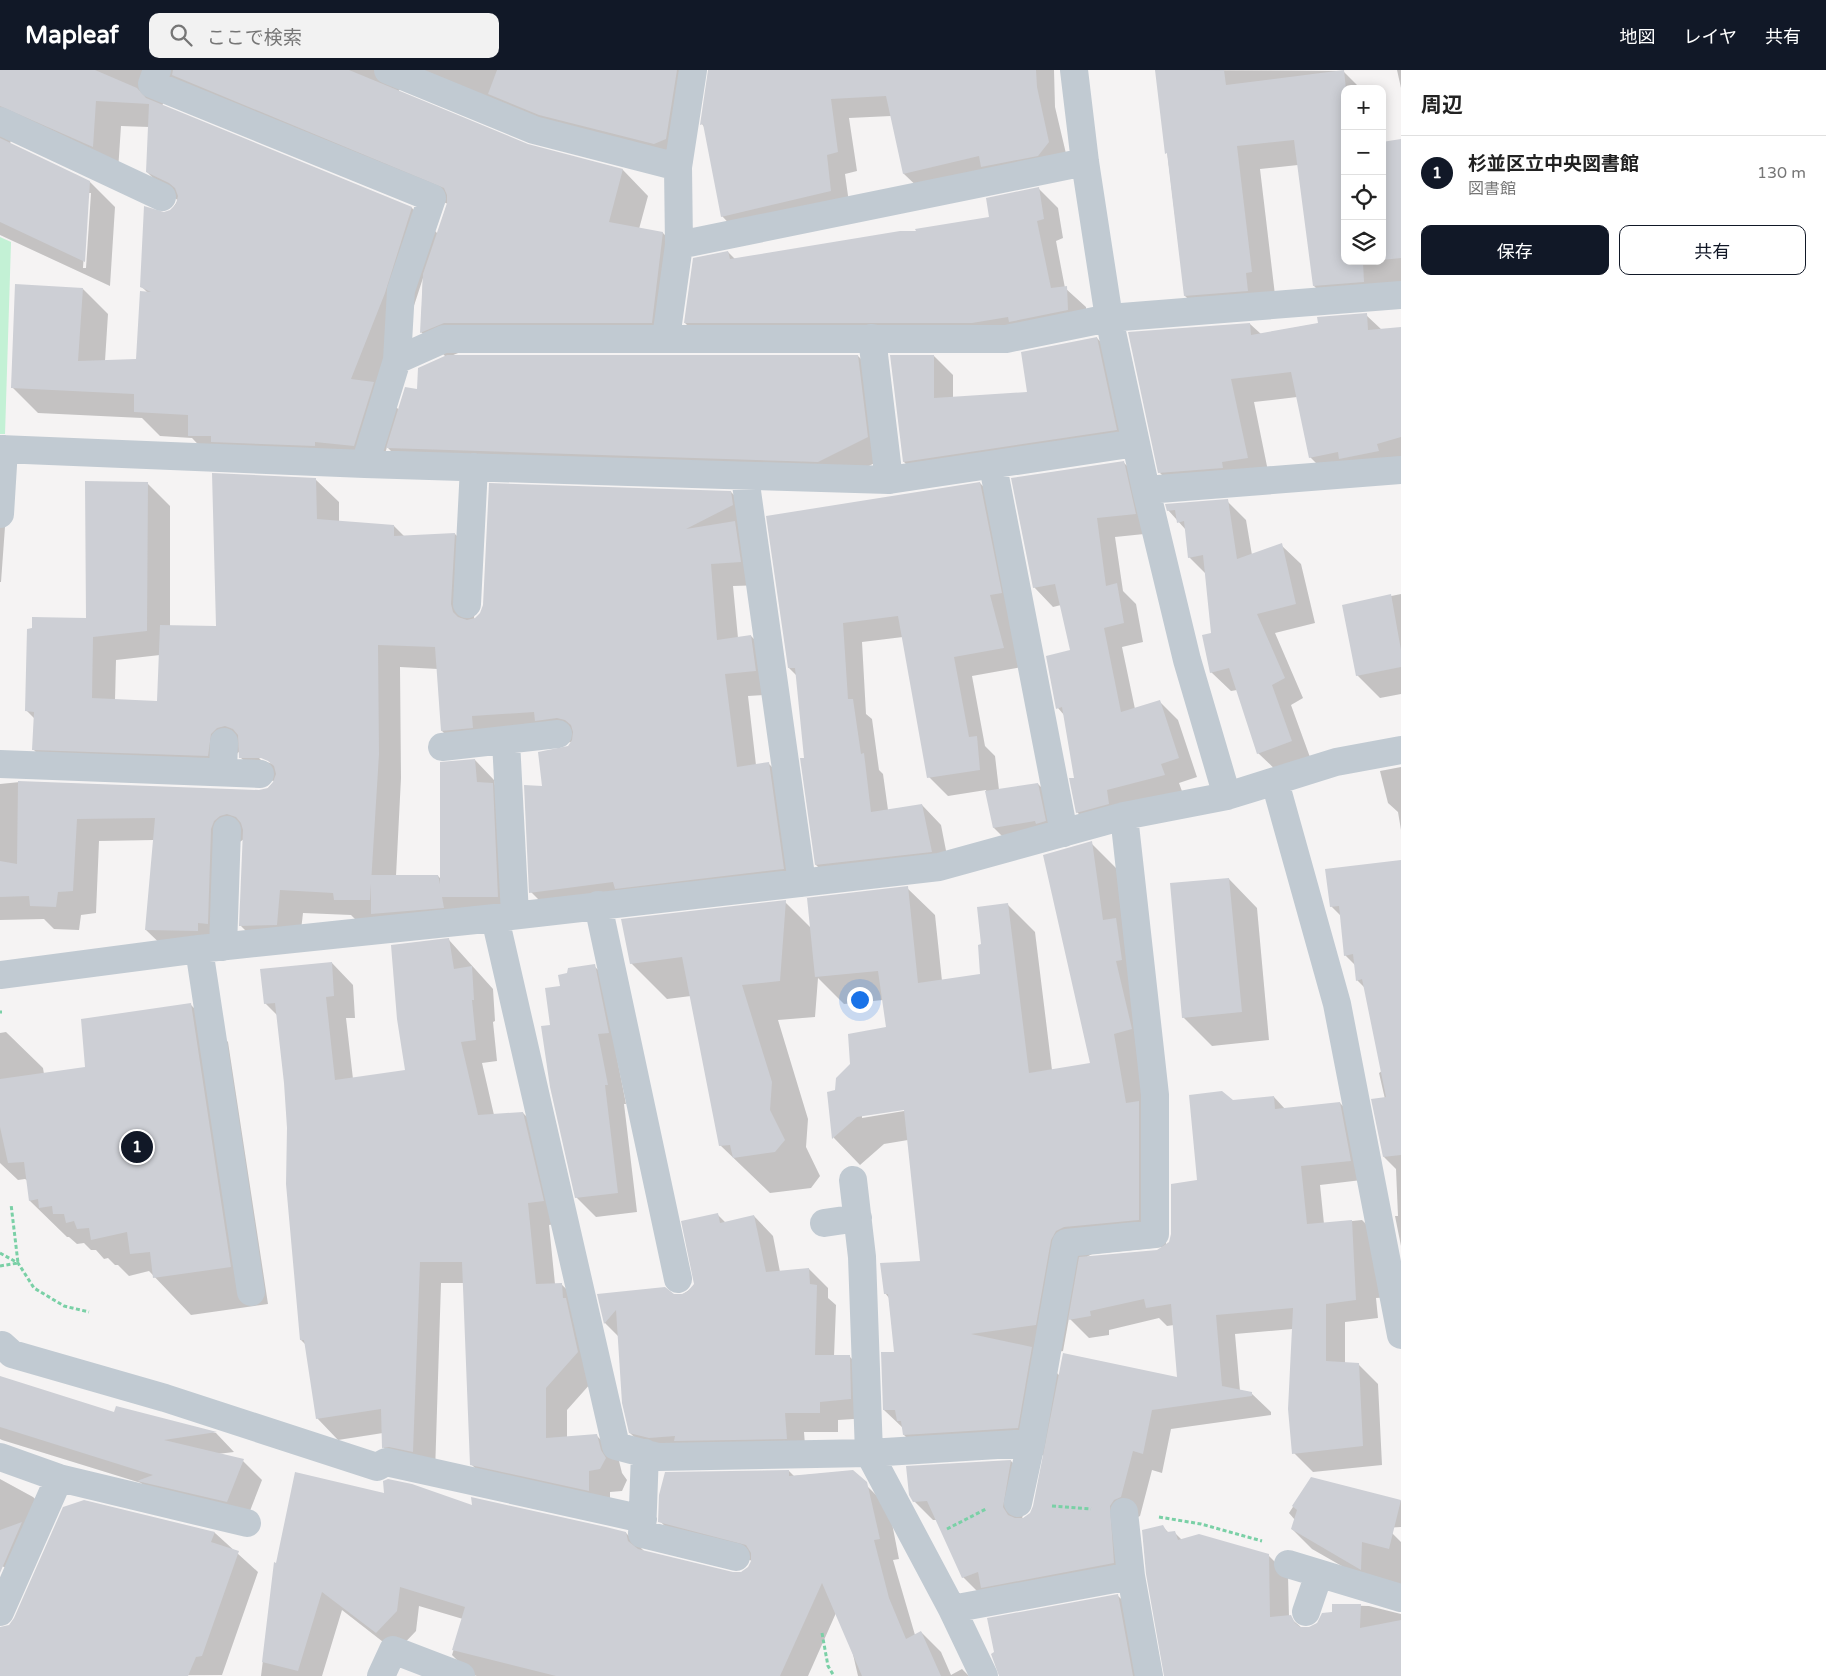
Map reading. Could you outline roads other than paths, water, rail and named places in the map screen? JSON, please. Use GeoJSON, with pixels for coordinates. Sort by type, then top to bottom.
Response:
{"type":"FeatureCollection","features":[{"type":"Feature","properties":{"kind":"street"},"geometry":{"type":"LineString","coordinates":[[157,70],[152,84],[432,198],[401,290],[397,360],[365,464]]}},
{"type":"Feature","properties":{"kind":"street"},"geometry":{"type":"LineString","coordinates":[[388,70],[534,130],[678,166]]}},
{"type":"Feature","properties":{"kind":"street"},"geometry":{"type":"LineString","coordinates":[[666,338],[679,245],[678,166],[693,70]]}},
{"type":"Feature","properties":{"kind":"street"},"geometry":{"type":"LineString","coordinates":[[1074,70],[1085,162],[1109,318],[1146,490],[1187,660],[1227,796]]}},
{"type":"Feature","properties":{"kind":"street"},"geometry":{"type":"LineString","coordinates":[[0,121],[162,197]]}},
{"type":"Feature","properties":{"kind":"street"},"geometry":{"type":"LineString","coordinates":[[679,245],[1085,162]]}},
{"type":"Feature","properties":{"kind":"street"},"geometry":{"type":"LineString","coordinates":[[397,360],[444,339],[1006,339],[1109,318],[1401,295]]}},
{"type":"Feature","properties":{"kind":"street"},"geometry":{"type":"LineString","coordinates":[[872,338],[889,480]]}},
{"type":"Feature","properties":{"kind":"street"},"geometry":{"type":"LineString","coordinates":[[0,514],[2,449],[365,464],[889,480],[993,466],[1136,442]]}},
{"type":"Feature","properties":{"kind":"street"},"geometry":{"type":"LineString","coordinates":[[993,466],[1064,833]]}},
{"type":"Feature","properties":{"kind":"street"},"geometry":{"type":"LineString","coordinates":[[467,604],[474,467]]}},
{"type":"Feature","properties":{"kind":"street"},"geometry":{"type":"LineString","coordinates":[[1146,490],[1401,470]]}},
{"type":"Feature","properties":{"kind":"street"},"geometry":{"type":"LineString","coordinates":[[745,477],[802,883]]}},
{"type":"Feature","properties":{"kind":"street"},"geometry":{"type":"LineString","coordinates":[[442,747],[558,734]]}},
{"type":"Feature","properties":{"kind":"street"},"geometry":{"type":"LineString","coordinates":[[506,741],[505,917],[616,1446],[658,1457],[869,1454],[1031,1443]]}},
{"type":"Feature","properties":{"kind":"street"},"geometry":{"type":"LineString","coordinates":[[223,772],[224,742]]}},
{"type":"Feature","properties":{"kind":"street"},"geometry":{"type":"LineString","coordinates":[[0,975],[211,948],[505,917],[939,867],[1124,816],[1227,796],[1336,762],[1401,750]]}},
{"type":"Feature","properties":{"kind":"street"},"geometry":{"type":"LineString","coordinates":[[0,764],[260,774]]}},
{"type":"Feature","properties":{"kind":"street"},"geometry":{"type":"LineString","coordinates":[[1275,782],[1337,1004],[1401,1335]]}},
{"type":"Feature","properties":{"kind":"street"},"geometry":{"type":"LineString","coordinates":[[1018,1503],[1031,1443],[1066,1243],[1155,1234],[1155,1095],[1124,816]]}},
{"type":"Feature","properties":{"kind":"street"},"geometry":{"type":"LineString","coordinates":[[227,830],[211,948],[251,1292]]}},
{"type":"Feature","properties":{"kind":"street"},"geometry":{"type":"LineString","coordinates":[[598,905],[678,1279]]}},
{"type":"Feature","properties":{"kind":"street"},"geometry":{"type":"LineString","coordinates":[[853,1180],[858,1218],[869,1454],[952,1609],[984,1676]]}},
{"type":"Feature","properties":{"kind":"street"},"geometry":{"type":"LineString","coordinates":[[824,1223],[858,1218]]}},
{"type":"Feature","properties":{"kind":"street"},"geometry":{"type":"LineString","coordinates":[[2,1345],[12,1354],[165,1398],[377,1467],[386,1462],[643,1519]]}},
{"type":"Feature","properties":{"kind":"street"},"geometry":{"type":"LineString","coordinates":[[645,1453],[642,1534],[736,1557]]}},
{"type":"Feature","properties":{"kind":"street"},"geometry":{"type":"LineString","coordinates":[[0,1458],[59,1478],[246,1523]]}},
{"type":"Feature","properties":{"kind":"street"},"geometry":{"type":"LineString","coordinates":[[0,1612],[59,1478]]}},
{"type":"Feature","properties":{"kind":"street"},"geometry":{"type":"LineString","coordinates":[[1124,1512],[1131,1576],[1149,1676]]}},
{"type":"Feature","properties":{"kind":"street"},"geometry":{"type":"LineString","coordinates":[[1288,1564],[1401,1598]]}},
{"type":"Feature","properties":{"kind":"street"},"geometry":{"type":"LineString","coordinates":[[1306,1612],[1319,1574]]}},
{"type":"Feature","properties":{"kind":"street"},"geometry":{"type":"LineString","coordinates":[[952,1609],[1131,1576]]}},
{"type":"Feature","properties":{"kind":"street"},"geometry":{"type":"LineString","coordinates":[[381,1676],[393,1650],[461,1676]]}},
{"type":"Feature","properties":{"kind":"place","name":"杉並区立中央図書館"},"geometry":{"type":"Point","coordinates":[137,1147]}}]}
